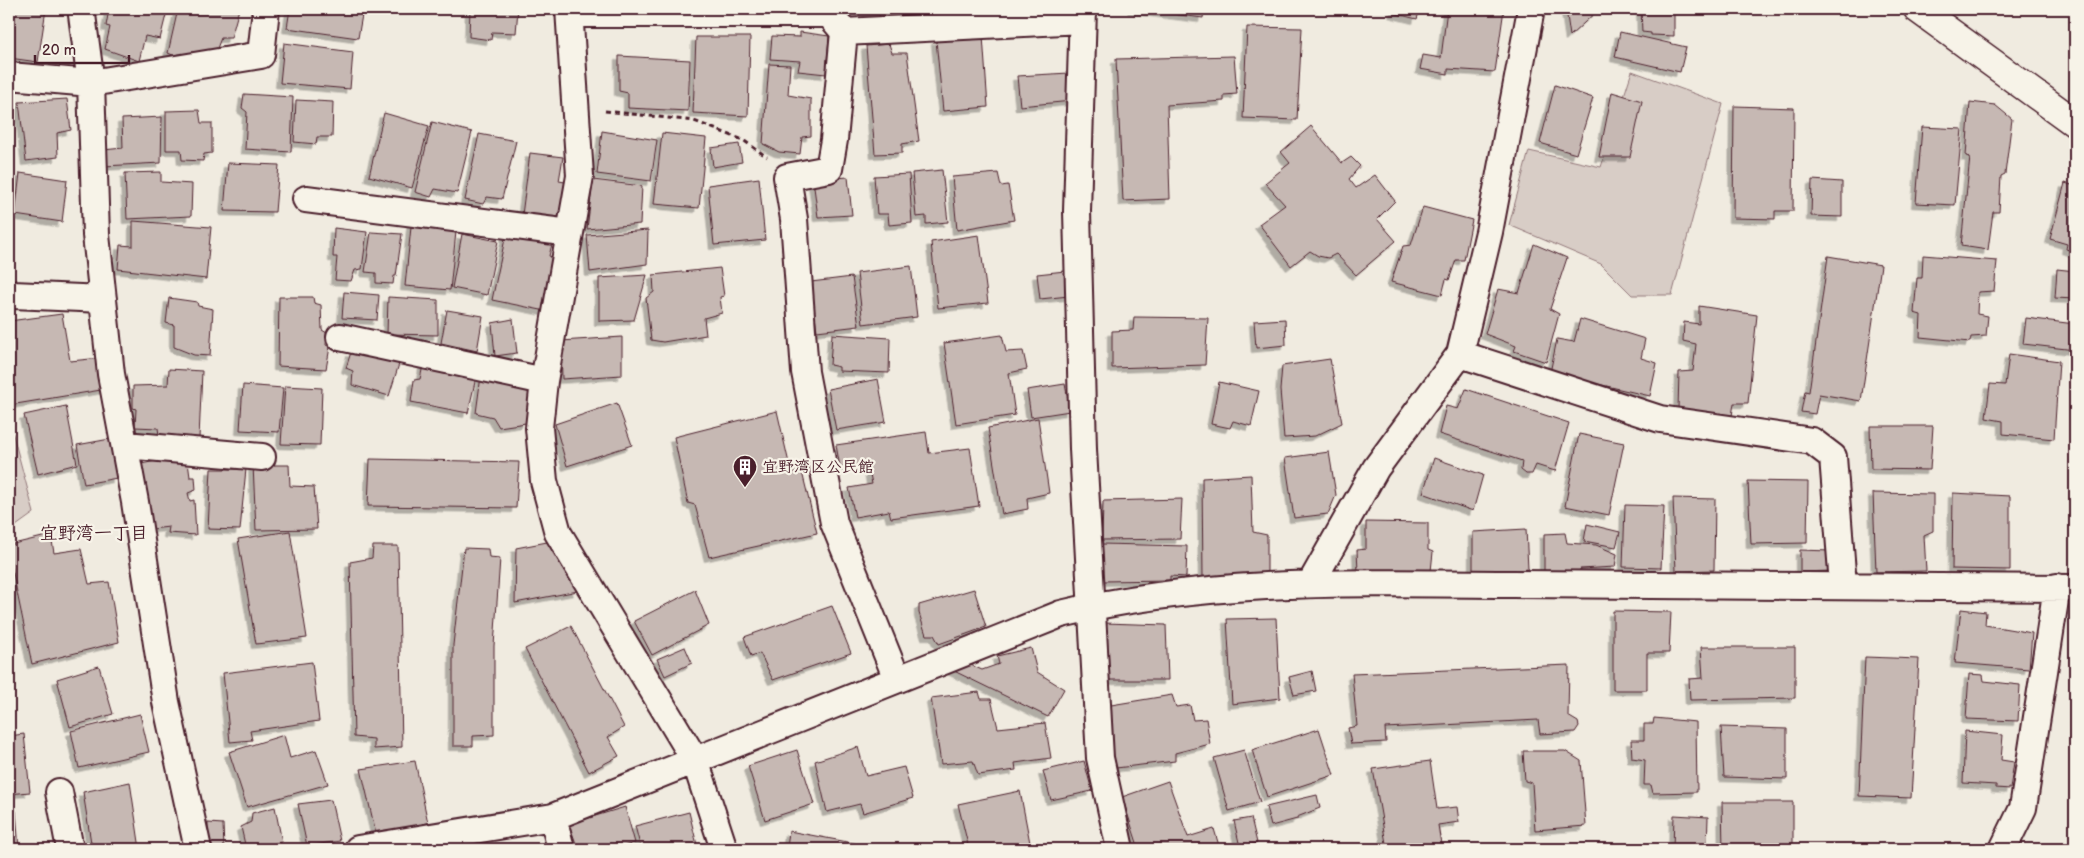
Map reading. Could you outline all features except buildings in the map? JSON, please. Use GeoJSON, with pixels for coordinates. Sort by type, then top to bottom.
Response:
{"type":"FeatureCollection","features":[{"type":"Feature","properties":{"kind":"street"},"geometry":{"type":"LineString","coordinates":[[84,9],[82,15],[91,83],[96,236],[112,374],[156,629],[166,702],[198,849]]}},
{"type":"Feature","properties":{"kind":"street"},"geometry":{"type":"LineString","coordinates":[[9,76],[91,83],[261,55],[266,9]]}},
{"type":"Feature","properties":{"kind":"street"},"geometry":{"type":"LineString","coordinates":[[1311,583],[1376,468],[1460,354],[1489,232],[1531,9]]}},
{"type":"Feature","properties":{"kind":"street"},"geometry":{"type":"LineString","coordinates":[[1918,9],[2075,123]]}},
{"type":"Feature","properties":{"kind":"street"},"geometry":{"type":"LineString","coordinates":[[724,849],[695,760],[558,533],[544,481],[539,428],[544,381],[580,176],[569,12],[829,14],[844,32],[834,140],[829,170],[787,177],[794,219],[805,372],[834,523],[897,679]]}},
{"type":"Feature","properties":{"kind":"street"},"geometry":{"type":"LineString","coordinates":[[844,32],[1083,14],[1077,211],[1084,450],[1100,758],[1120,849]]}},
{"type":"Feature","properties":{"kind":"street"},"geometry":{"type":"LineString","coordinates":[[306,199],[570,233]]}},
{"type":"Feature","properties":{"kind":"street"},"geometry":{"type":"LineString","coordinates":[[9,293],[13,296],[103,299]]}},
{"type":"Feature","properties":{"kind":"street"},"geometry":{"type":"LineString","coordinates":[[340,338],[544,381]]}},
{"type":"Feature","properties":{"kind":"street"},"geometry":{"type":"LineString","coordinates":[[1460,354],[1660,419],[1812,441],[1833,457],[1844,585]]}},
{"type":"Feature","properties":{"kind":"street"},"geometry":{"type":"LineString","coordinates":[[125,446],[262,457]]}},
{"type":"Feature","properties":{"kind":"street"},"geometry":{"type":"LineString","coordinates":[[358,849],[553,816],[1061,614],[1091,607],[1160,596],[1311,583],[1844,585],[2066,588],[2023,808],[2003,849]]}},
{"type":"Feature","properties":{"kind":"street"},"geometry":{"type":"LineString","coordinates":[[59,792],[70,849]]}},
{"type":"Feature","properties":{"kind":"street"},"geometry":{"type":"LineString","coordinates":[[553,816],[561,849]]}},
{"type":"Feature","properties":{"kind":"path"},"geometry":{"type":"LineString","coordinates":[[576,113],[607,111],[694,121],[742,140],[775,163],[787,177]]}},
{"type":"Feature","properties":{"kind":"shaded area"},"geometry":{"type":"Polygon","coordinates":[[[1632,71],[1723,104],[1672,295],[1632,295],[1601,264],[1509,225],[1529,151],[1601,167],[1632,71]]]}},
{"type":"Feature","properties":{"kind":"shaded area"},"geometry":{"type":"Polygon","coordinates":[[[9,420],[34,513],[9,531],[9,420]]]}},
{"type":"Feature","properties":{"kind":"place","name":"宜野湾区公民館"},"geometry":{"type":"Point","coordinates":[745,488]}},
{"type":"Feature","properties":{"kind":"district","name":"宜野湾一丁目"},"geometry":{"type":"Point","coordinates":[94,533]}}]}
